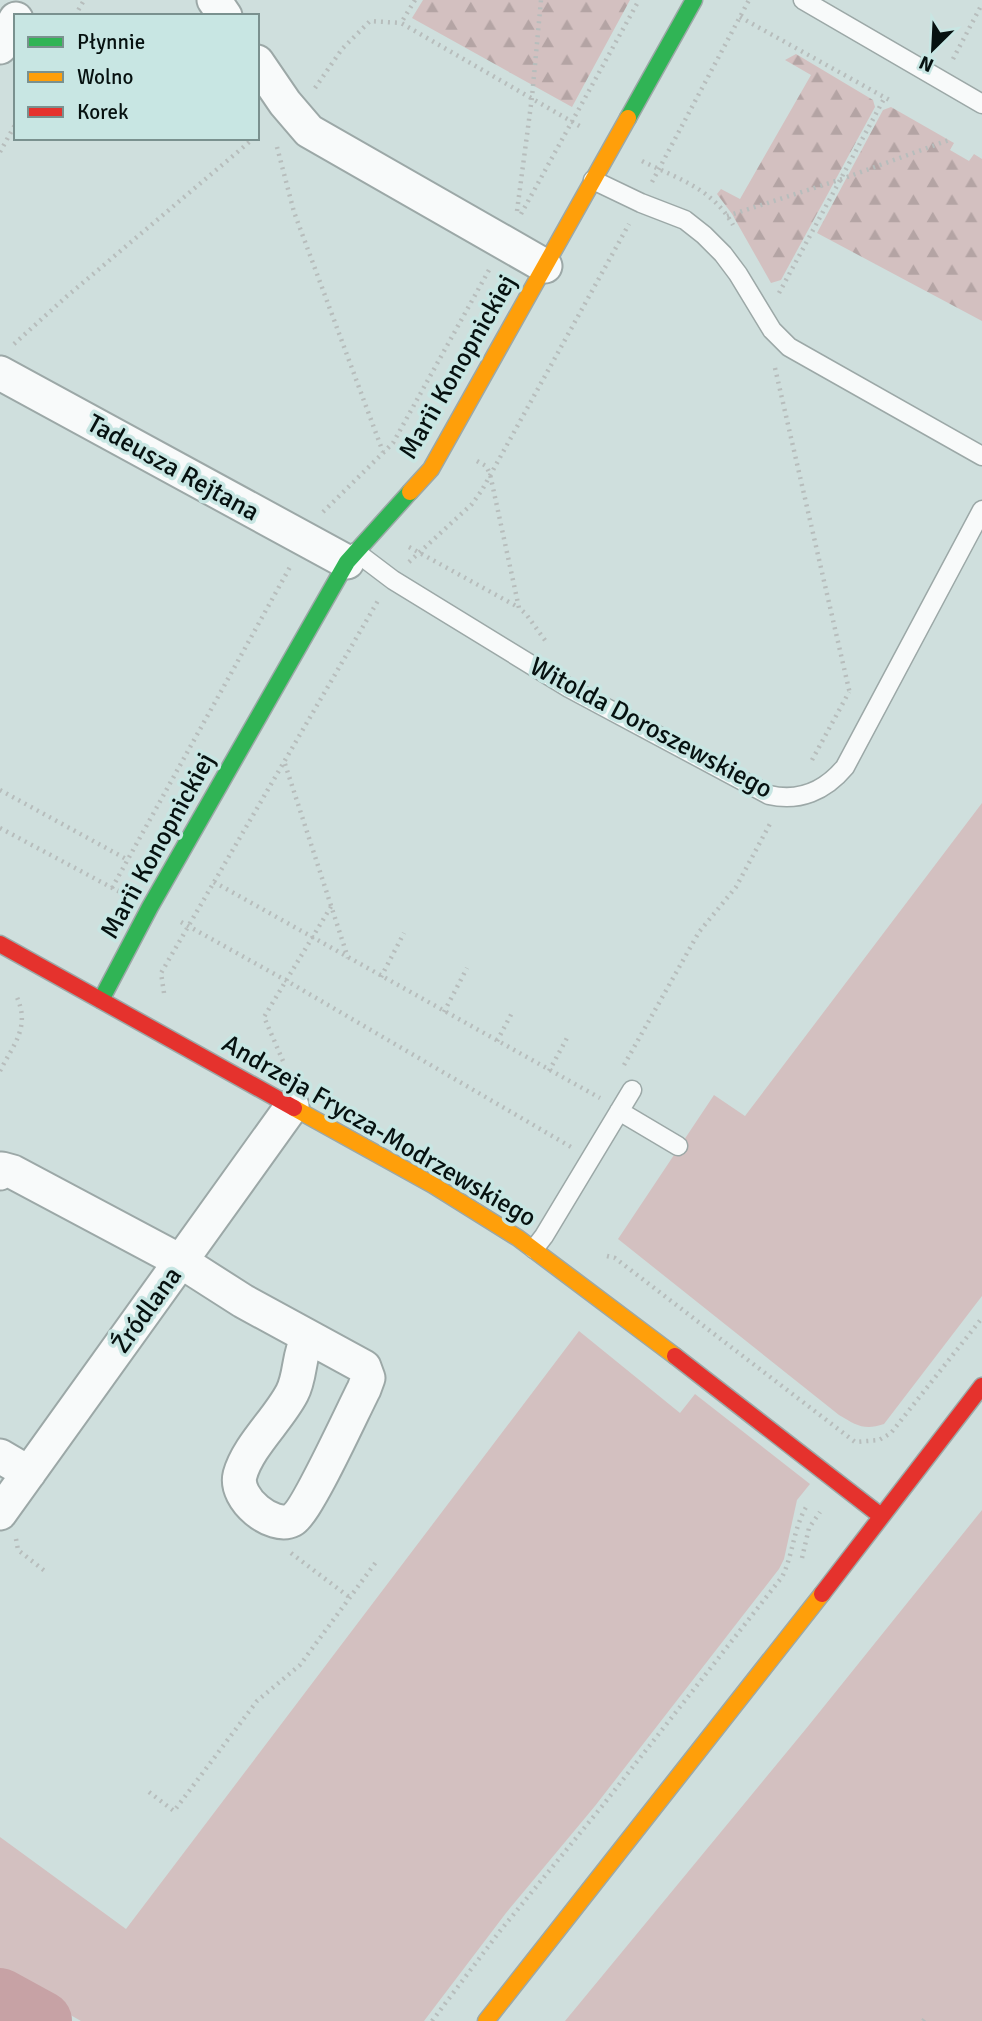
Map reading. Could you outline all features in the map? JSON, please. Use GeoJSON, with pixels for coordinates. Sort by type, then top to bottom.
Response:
{"type":"FeatureCollection","features":[{"type":"Feature","properties":{"kind":"street","name":"Marii Konopnickiej"},"geometry":{"type":"LineString","coordinates":[[101,1000],[150,907],[351,557],[431,469],[694,0]]}},
{"type":"Feature","properties":{"kind":"street"},"geometry":{"type":"LineString","coordinates":[[0,47],[14,23]]}},
{"type":"Feature","properties":{"kind":"street"},"geometry":{"type":"LineString","coordinates":[[259,65],[309,131],[510,234],[545,266]]}},
{"type":"Feature","properties":{"kind":"street","name":"Tadeusza Rejtana"},"geometry":{"type":"LineString","coordinates":[[4,361],[305,540],[351,557]]}},
{"type":"Feature","properties":{"kind":"street","name":"Andrzeja Frycza-Modrzewskiego"},"geometry":{"type":"LineString","coordinates":[[0,944],[433,1185],[534,1249],[881,1516]]}},
{"type":"Feature","properties":{"kind":"street","name":"Źródlana"},"geometry":{"type":"LineString","coordinates":[[8,1521],[29,1473],[292,1106]]}},
{"type":"Feature","properties":{"kind":"street"},"geometry":{"type":"LineString","coordinates":[[0,1173],[2,1169],[13,1172],[182,1262],[243,1301],[364,1367],[368,1378],[299,1514],[290,1521],[280,1522],[248,1504],[242,1495],[240,1476],[252,1452],[291,1395],[296,1384],[300,1355],[308,1337]]}},
{"type":"Feature","properties":{"kind":"street"},"geometry":{"type":"LineString","coordinates":[[486,2021],[982,1386]]}},
{"type":"Feature","properties":{"kind":"street"},"geometry":{"type":"LineString","coordinates":[[0,1456],[29,1473]]}},
{"type":"Feature","properties":{"kind":"lane"},"geometry":{"type":"LineString","coordinates":[[803,0],[982,104]]}},
{"type":"Feature","properties":{"kind":"lane"},"geometry":{"type":"LineString","coordinates":[[593,180],[685,220],[723,254],[772,330],[789,347],[982,456]]}},
{"type":"Feature","properties":{"kind":"lane","name":"Witolda Doroszewskiego"},"geometry":{"type":"LineString","coordinates":[[351,557],[569,688],[747,784],[783,799],[811,793],[845,767],[982,510]]}},
{"type":"Feature","properties":{"kind":"lane"},"geometry":{"type":"LineString","coordinates":[[534,1249],[590,1159],[612,1106],[632,1090]]}},
{"type":"Feature","properties":{"kind":"lane"},"geometry":{"type":"LineString","coordinates":[[612,1106],[678,1146]]}},
{"type":"Feature","properties":{"kind":"path"},"geometry":{"type":"LineString","coordinates":[[510,234],[532,97],[541,0]]}},
{"type":"Feature","properties":{"kind":"path"},"geometry":{"type":"LineString","coordinates":[[112,888],[318,517],[393,443],[639,0]]}},
{"type":"Feature","properties":{"kind":"path"},"geometry":{"type":"LineString","coordinates":[[170,1038],[161,973],[187,925],[285,763],[357,633],[393,580],[472,504],[641,203],[749,0]]}},
{"type":"Feature","properties":{"kind":"path"},"geometry":{"type":"LineString","coordinates":[[942,81],[982,4]]}},
{"type":"Feature","properties":{"kind":"path"},"geometry":{"type":"LineString","coordinates":[[740,17],[893,102]]}},
{"type":"Feature","properties":{"kind":"path"},"geometry":{"type":"LineString","coordinates":[[383,453],[286,187],[278,155],[275,121],[303,105],[342,49],[370,20],[401,23]]}},
{"type":"Feature","properties":{"kind":"path"},"geometry":{"type":"LineString","coordinates":[[775,300],[885,97]]}},
{"type":"Feature","properties":{"kind":"path"},"geometry":{"type":"LineString","coordinates":[[0,152],[14,127]]}},
{"type":"Feature","properties":{"kind":"path"},"geometry":{"type":"LineString","coordinates":[[4,361],[66,297],[252,140]]}},
{"type":"Feature","properties":{"kind":"path"},"geometry":{"type":"LineString","coordinates":[[727,216],[839,180],[949,140]]}},
{"type":"Feature","properties":{"kind":"path"},"geometry":{"type":"LineString","coordinates":[[772,330],[769,338],[861,739]]}},
{"type":"Feature","properties":{"kind":"path"},"geometry":{"type":"LineString","coordinates":[[445,445],[486,466],[490,474],[519,608]]}},
{"type":"Feature","properties":{"kind":"path"},"geometry":{"type":"LineString","coordinates":[[375,530],[519,608],[551,648]]}},
{"type":"Feature","properties":{"kind":"path"},"geometry":{"type":"LineString","coordinates":[[807,765],[816,756],[849,692]]}},
{"type":"Feature","properties":{"kind":"path"},"geometry":{"type":"LineString","coordinates":[[285,763],[348,959]]}},
{"type":"Feature","properties":{"kind":"path"},"geometry":{"type":"LineString","coordinates":[[0,790],[128,860]]}},
{"type":"Feature","properties":{"kind":"path"},"geometry":{"type":"LineString","coordinates":[[618,1077],[699,932],[736,887],[783,799]]}},
{"type":"Feature","properties":{"kind":"path"},"geometry":{"type":"LineString","coordinates":[[0,828],[187,925],[287,981],[590,1159]]}},
{"type":"Feature","properties":{"kind":"path"},"geometry":{"type":"LineString","coordinates":[[176,862],[612,1106]]}},
{"type":"Feature","properties":{"kind":"path"},"geometry":{"type":"LineString","coordinates":[[292,1106],[294,1087],[264,1017],[332,905]]}},
{"type":"Feature","properties":{"kind":"path"},"geometry":{"type":"LineString","coordinates":[[380,977],[404,933]]}},
{"type":"Feature","properties":{"kind":"path"},"geometry":{"type":"LineString","coordinates":[[444,1012],[467,968]]}},
{"type":"Feature","properties":{"kind":"path"},"geometry":{"type":"LineString","coordinates":[[0,1071],[23,1027],[22,1007],[13,987]]}},
{"type":"Feature","properties":{"kind":"path"},"geometry":{"type":"LineString","coordinates":[[497,1041],[513,1011]]}},
{"type":"Feature","properties":{"kind":"path"},"geometry":{"type":"LineString","coordinates":[[549,1071],[566,1038]]}},
{"type":"Feature","properties":{"kind":"path"},"geometry":{"type":"LineString","coordinates":[[578,1281],[598,1254],[615,1258],[855,1442],[879,1440],[891,1433],[982,1318]]}},
{"type":"Feature","properties":{"kind":"path"},"geometry":{"type":"LineString","coordinates":[[432,2021],[500,1931],[782,1577],[801,1515],[847,1457],[855,1442]]}},
{"type":"Feature","properties":{"kind":"path"},"geometry":{"type":"LineString","coordinates":[[8,1521],[18,1550],[46,1572]]}},
{"type":"Feature","properties":{"kind":"path"},"geometry":{"type":"LineString","coordinates":[[293,1555],[299,1543]]}},
{"type":"Feature","properties":{"kind":"path"},"geometry":{"type":"LineString","coordinates":[[282,1546],[349,1597]]}},
{"type":"Feature","properties":{"kind":"path"},"geometry":{"type":"LineString","coordinates":[[149,1792],[174,1811],[257,1701],[300,1665],[376,1562]]}},
{"type":"Feature","properties":{"kind":"green space"},"geometry":{"type":"Polygon","coordinates":[[[423,0],[630,0],[572,107],[412,18],[423,0]]]}},
{"type":"Feature","properties":{"kind":"green space"},"geometry":{"type":"Polygon","coordinates":[[[796,54],[873,100],[875,107],[781,280],[771,283],[732,214],[717,194],[721,189],[740,199],[811,75],[785,60],[796,54]]]}},
{"type":"Feature","properties":{"kind":"green space"},"geometry":{"type":"Polygon","coordinates":[[[891,107],[954,143],[950,150],[969,161],[974,154],[982,159],[982,321],[817,233],[883,110],[891,107]]]}},
{"type":"Feature","properties":{"kind":"green space"},"geometry":{"type":"Polygon","coordinates":[[[982,803],[982,1296],[884,1424],[865,1427],[839,1415],[618,1239],[714,1095],[745,1116],[982,803]]]}},
{"type":"Feature","properties":{"kind":"green space"},"geometry":{"type":"Polygon","coordinates":[[[579,1331],[680,1413],[695,1394],[810,1484],[797,1500],[784,1559],[779,1569],[595,1806],[506,1913],[424,2021],[81,2021],[0,1975],[0,1837],[126,1929],[579,1331]]]}},
{"type":"Feature","properties":{"kind":"green space"},"geometry":{"type":"Polygon","coordinates":[[[982,1510],[982,2021],[565,2021],[805,1730],[982,1510]]]}},
{"type":"Feature","properties":{"kind":"waterway"},"geometry":{"type":"LineString","coordinates":[[0,1998],[42,2021]]}},
{"type":"Feature","properties":{"kind":"traffic: fast"},"geometry":{"type":"LineString","coordinates":[[628,118],[694,0]]}},
{"type":"Feature","properties":{"kind":"traffic: fast"},"geometry":{"type":"LineString","coordinates":[[101,1000],[150,907],[347,562],[410,492]]}},
{"type":"Feature","properties":{"kind":"traffic: slow"},"geometry":{"type":"LineString","coordinates":[[410,492],[431,469],[628,118]]}},
{"type":"Feature","properties":{"kind":"traffic: slow"},"geometry":{"type":"LineString","coordinates":[[294,1108],[433,1185],[518,1238],[675,1356]]}},
{"type":"Feature","properties":{"kind":"traffic: slow"},"geometry":{"type":"LineString","coordinates":[[486,2021],[822,1594]]}},
{"type":"Feature","properties":{"kind":"traffic: jam"},"geometry":{"type":"LineString","coordinates":[[0,944],[294,1108]]}},
{"type":"Feature","properties":{"kind":"traffic: jam"},"geometry":{"type":"LineString","coordinates":[[675,1356],[881,1516]]}},
{"type":"Feature","properties":{"kind":"traffic: jam"},"geometry":{"type":"LineString","coordinates":[[822,1594],[982,1386]]}}]}
